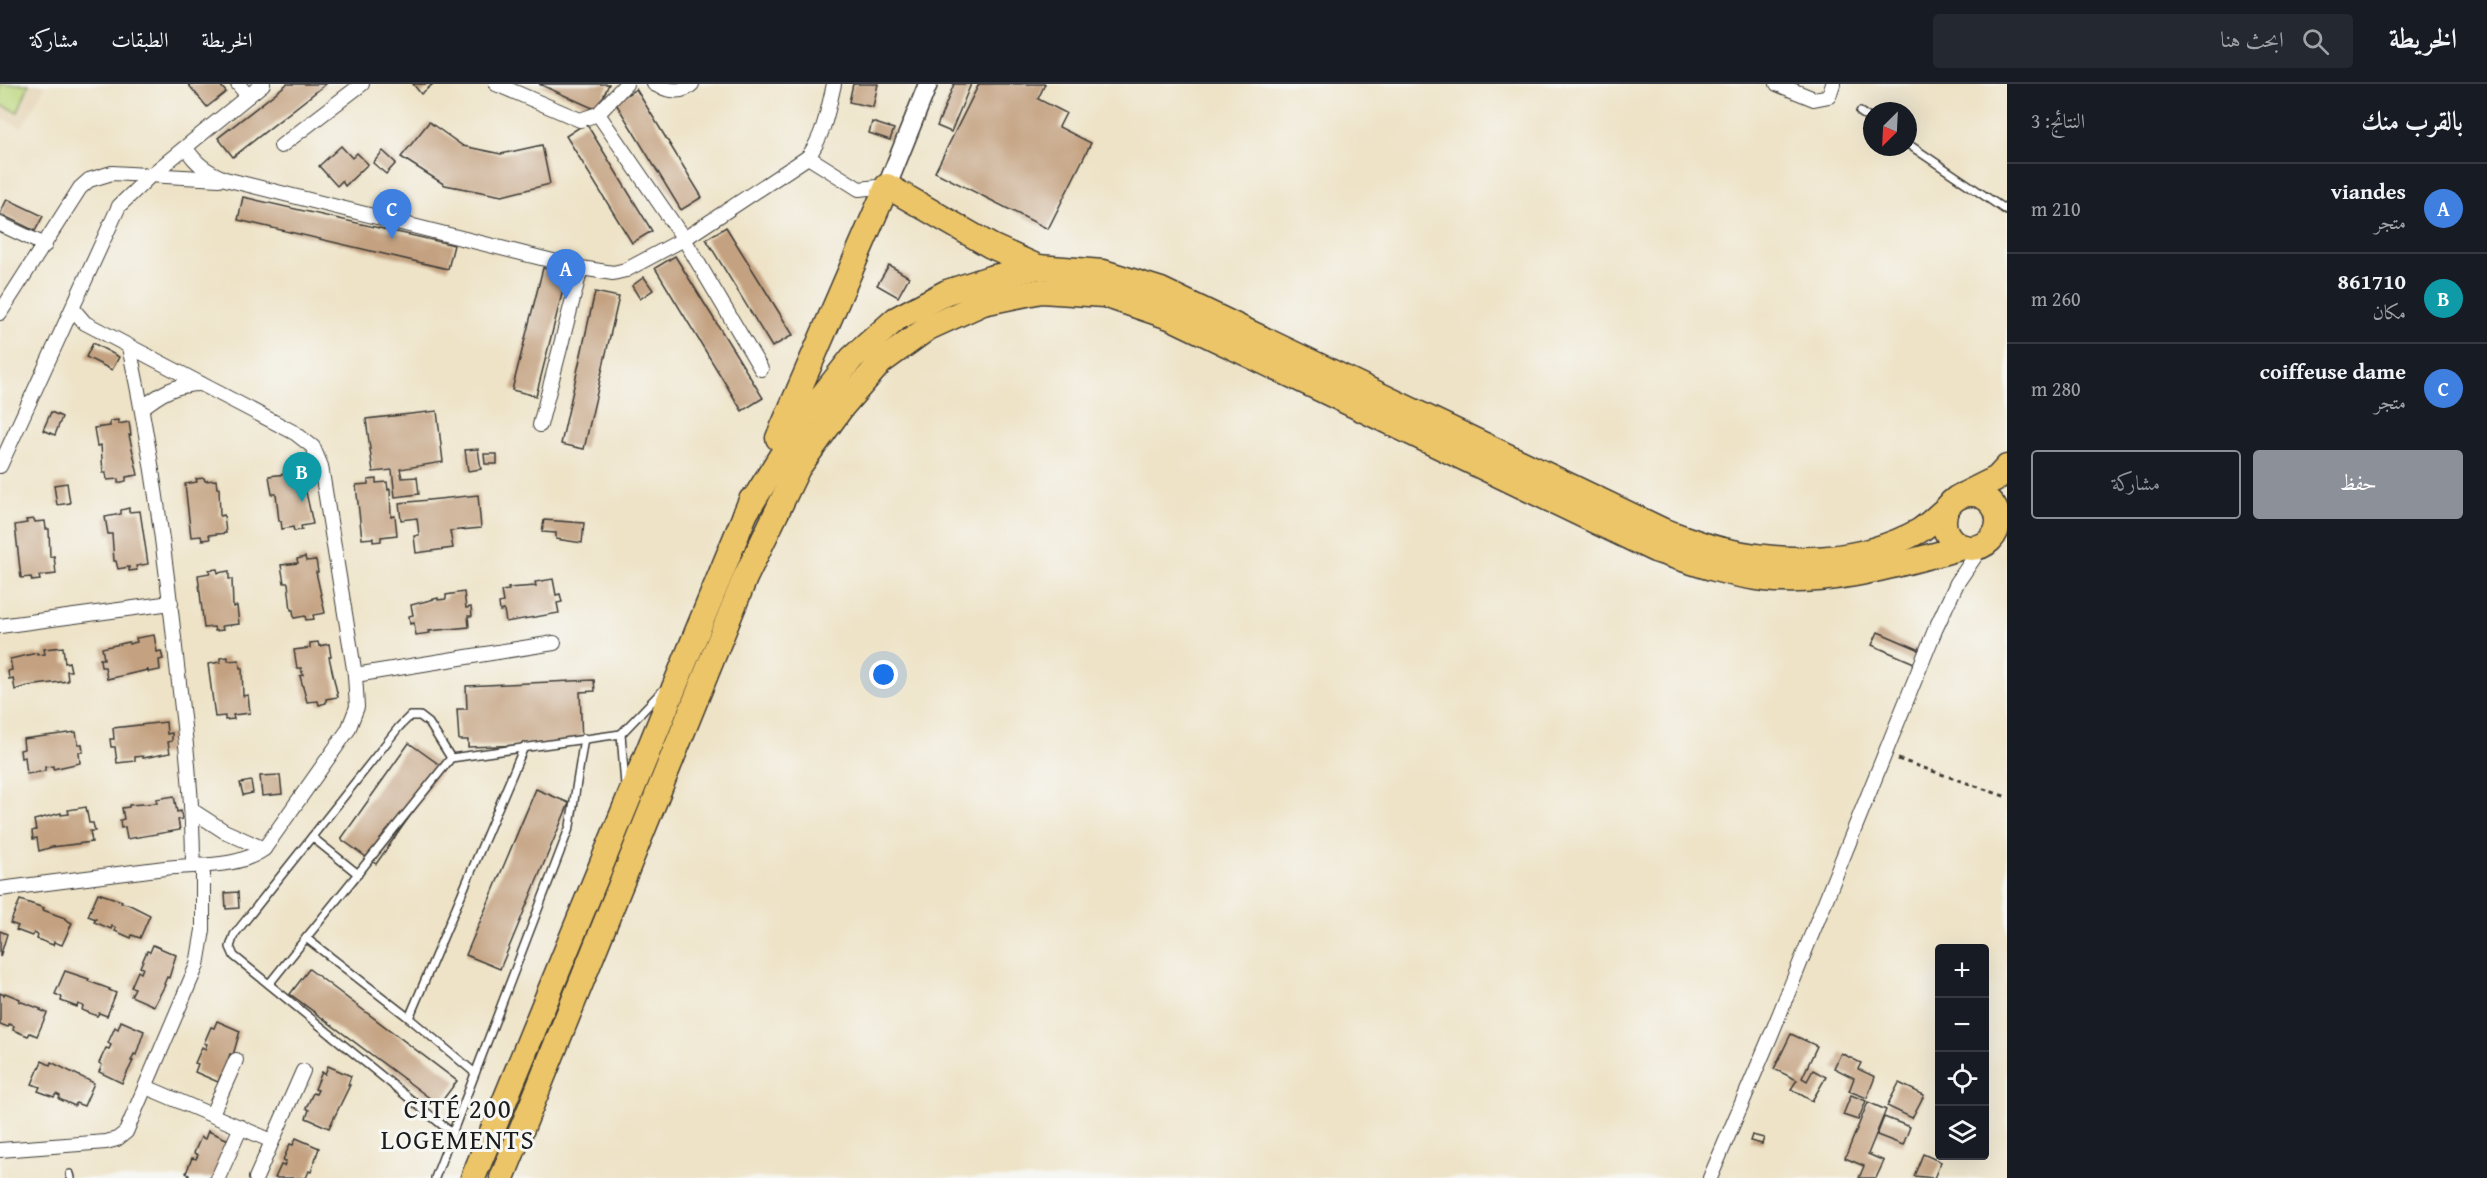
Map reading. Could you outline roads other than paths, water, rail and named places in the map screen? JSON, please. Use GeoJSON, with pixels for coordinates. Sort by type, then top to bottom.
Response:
{"type":"FeatureCollection","features":[{"type":"Feature","properties":{"kind":"highway"},"geometry":{"type":"LineString","coordinates":[[473,1178],[745,514],[887,186],[991,246],[1038,267]]}},
{"type":"Feature","properties":{"kind":"highway"},"geometry":{"type":"LineString","coordinates":[[745,514],[804,419],[838,375],[852,358],[896,319],[947,292],[990,278],[1038,267],[1103,272],[1161,290],[1662,530],[1723,550],[1791,561],[1848,556],[1885,546],[1920,530],[1954,502],[1997,478],[2007,467]]}},
{"type":"Feature","properties":{"kind":"highway"},"geometry":{"type":"LineString","coordinates":[[502,1178],[745,578],[798,468],[842,407],[881,362],[928,328],[983,303],[1041,291],[1104,295],[1172,318],[1655,550],[1710,568],[1766,579],[1822,579],[1901,564],[1987,535]]}},
{"type":"Feature","properties":{"kind":"highway"},"geometry":{"type":"LineString","coordinates":[[1969,494],[1987,500],[1996,511],[1987,535],[1948,536],[1944,526],[1954,502],[1969,494]]}},
{"type":"Feature","properties":{"kind":"street"},"geometry":{"type":"LineString","coordinates":[[238,84],[248,96]]}},
{"type":"Feature","properties":{"kind":"street"},"geometry":{"type":"LineString","coordinates":[[0,466],[119,206],[150,176],[263,84]]}},
{"type":"Feature","properties":{"kind":"street"},"geometry":{"type":"LineString","coordinates":[[281,146],[362,84]]}},
{"type":"Feature","properties":{"kind":"street"},"geometry":{"type":"LineString","coordinates":[[496,84],[573,118],[587,119],[598,114],[626,84]]}},
{"type":"Feature","properties":{"kind":"street"},"geometry":{"type":"LineString","coordinates":[[654,84],[673,91],[687,89],[692,84]]}},
{"type":"Feature","properties":{"kind":"street"},"geometry":{"type":"LineString","coordinates":[[186,148],[195,163],[225,179],[581,268],[613,273],[626,270],[684,239],[808,157],[818,143],[823,129],[834,84]]}},
{"type":"Feature","properties":{"kind":"street"},"geometry":{"type":"LineString","coordinates":[[808,157],[859,189],[887,186],[928,84]]}},
{"type":"Feature","properties":{"kind":"street"},"geometry":{"type":"LineString","coordinates":[[1777,84],[1814,99],[1829,96],[1833,84]]}},
{"type":"Feature","properties":{"kind":"street"},"geometry":{"type":"LineString","coordinates":[[598,114],[684,239],[761,369]]}},
{"type":"Feature","properties":{"kind":"street"},"geometry":{"type":"LineString","coordinates":[[0,313],[80,188],[89,180],[112,173],[225,179]]}},
{"type":"Feature","properties":{"kind":"street"},"geometry":{"type":"LineString","coordinates":[[0,224],[45,245]]}},
{"type":"Feature","properties":{"kind":"street"},"geometry":{"type":"LineString","coordinates":[[540,424],[581,268]]}},
{"type":"Feature","properties":{"kind":"street"},"geometry":{"type":"LineString","coordinates":[[0,889],[198,870],[252,857],[264,849],[348,730],[357,706],[355,675],[321,466],[313,447],[295,433],[85,323],[73,309]]}},
{"type":"Feature","properties":{"kind":"street"},"geometry":{"type":"LineString","coordinates":[[0,1150],[117,1139],[126,1132],[197,965],[202,930],[198,870],[171,603],[142,408],[129,347]]}},
{"type":"Feature","properties":{"kind":"street"},"geometry":{"type":"LineString","coordinates":[[142,408],[166,390],[184,384],[203,384]]}},
{"type":"Feature","properties":{"kind":"street"},"geometry":{"type":"LineString","coordinates":[[1710,1178],[1952,592],[1987,535]]}},
{"type":"Feature","properties":{"kind":"street"},"geometry":{"type":"LineString","coordinates":[[0,626],[171,603]]}},
{"type":"Feature","properties":{"kind":"street"},"geometry":{"type":"LineString","coordinates":[[355,675],[554,643]]}},
{"type":"Feature","properties":{"kind":"street"},"geometry":{"type":"LineString","coordinates":[[193,811],[224,831],[264,849]]}},
{"type":"Feature","properties":{"kind":"street"},"geometry":{"type":"LineString","coordinates":[[212,1114],[236,1060]]}},
{"type":"Feature","properties":{"kind":"street"},"geometry":{"type":"LineString","coordinates":[[256,1178],[303,1071]]}},
{"type":"Feature","properties":{"kind":"street"},"geometry":{"type":"LineString","coordinates":[[146,1087],[272,1141]]}},
{"type":"Feature","properties":{"kind":"street"},"geometry":{"type":"LineString","coordinates":[[218,1178],[241,1127]]}},
{"type":"Feature","properties":{"kind":"lane"},"geometry":{"type":"LineString","coordinates":[[1917,150],[2007,212]]}},
{"type":"Feature","properties":{"kind":"lane"},"geometry":{"type":"LineString","coordinates":[[269,984],[451,758],[621,734],[680,673]]}},
{"type":"Feature","properties":{"kind":"lane"},"geometry":{"type":"LineString","coordinates":[[451,758],[429,723],[420,716],[410,716],[234,935],[230,947],[234,956],[452,1132]]}},
{"type":"Feature","properties":{"kind":"lane"},"geometry":{"type":"LineString","coordinates":[[621,734],[626,804]]}},
{"type":"Feature","properties":{"kind":"lane"},"geometry":{"type":"LineString","coordinates":[[435,1178],[570,826],[584,738]]}},
{"type":"Feature","properties":{"kind":"lane"},"geometry":{"type":"LineString","coordinates":[[409,1018],[524,747]]}},
{"type":"Feature","properties":{"kind":"lane"},"geometry":{"type":"LineString","coordinates":[[312,837],[358,874]]}},
{"type":"Feature","properties":{"kind":"lane"},"geometry":{"type":"LineString","coordinates":[[306,938],[475,1072]]}},
{"type":"Feature","properties":{"kind":"place","name":"coiffeuse dame"},"geometry":{"type":"Point","coordinates":[392,239]}},
{"type":"Feature","properties":{"kind":"place","name":"viandes"},"geometry":{"type":"Point","coordinates":[566,299]}},
{"type":"Feature","properties":{"kind":"place","name":"861710"},"geometry":{"type":"Point","coordinates":[302,502]}},
{"type":"Feature","properties":{"kind":"district","name":"CITÉ 200 LOGEMENTS"},"geometry":{"type":"Point","coordinates":[458,1124]}}]}
